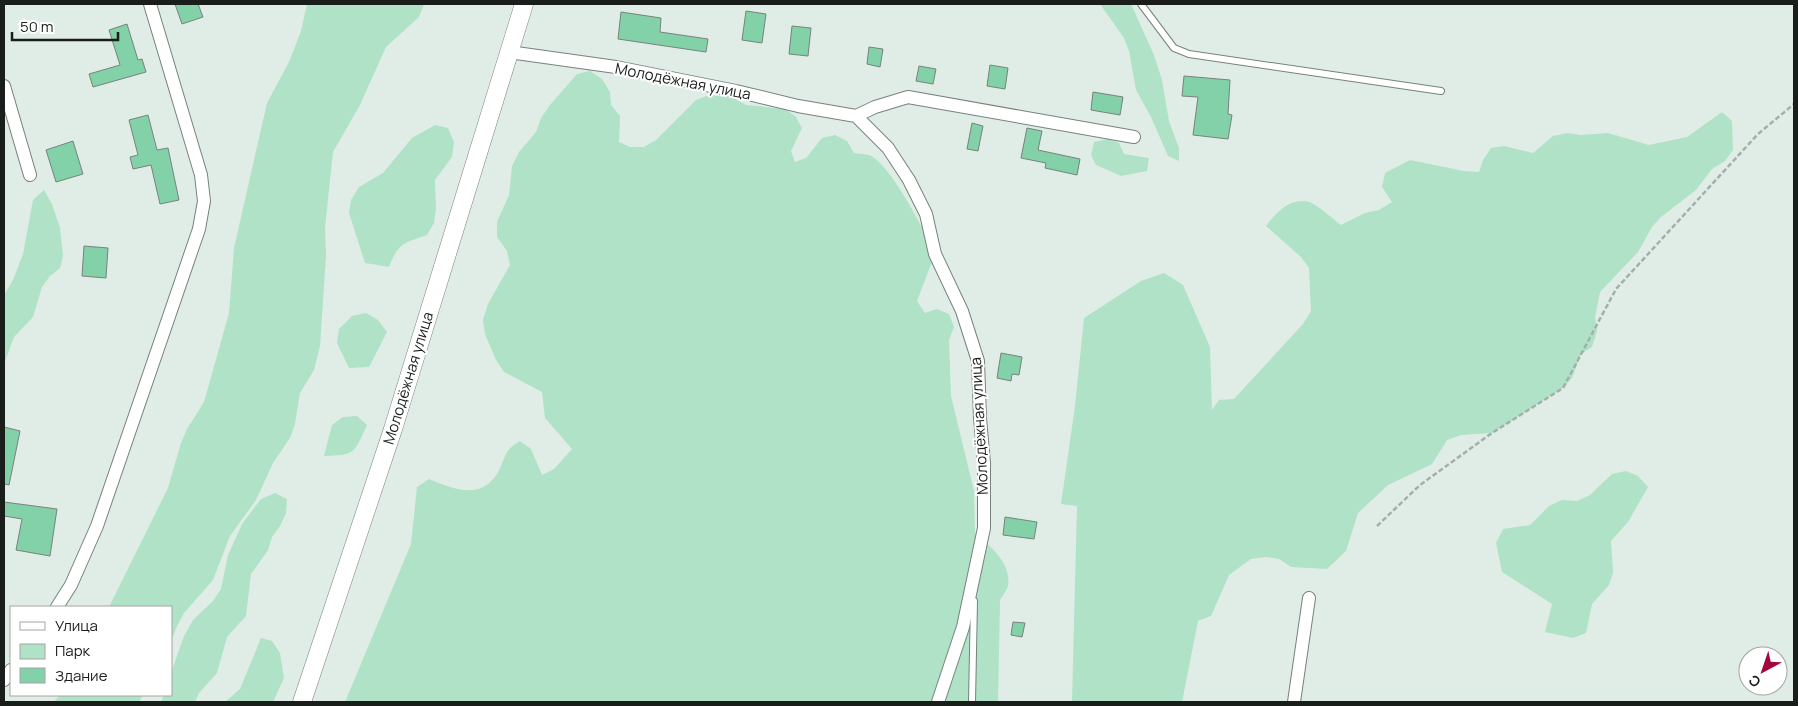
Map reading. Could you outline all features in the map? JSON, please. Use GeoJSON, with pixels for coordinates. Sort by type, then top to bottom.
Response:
{"type":"FeatureCollection","features":[{"type":"Feature","properties":{"kind":"street"},"geometry":{"type":"LineString","coordinates":[[57,606],[71,585],[97,526],[199,229],[204,201],[201,175],[150,4]]}},
{"type":"Feature","properties":{"kind":"street","name":"Молодёжная улица"},"geometry":{"type":"LineString","coordinates":[[302,702],[393,429],[524,4]]}},
{"type":"Feature","properties":{"kind":"street","name":"Молодёжная улица"},"geometry":{"type":"LineString","coordinates":[[509,52],[616,67],[798,106],[856,116],[888,148],[909,180],[926,214],[935,254],[962,311],[978,361],[984,463],[984,528],[963,627],[938,702]]}},
{"type":"Feature","properties":{"kind":"street"},"geometry":{"type":"LineString","coordinates":[[4,86],[30,174]]}},
{"type":"Feature","properties":{"kind":"street"},"geometry":{"type":"LineString","coordinates":[[856,116],[875,107],[908,97],[1134,137]]}},
{"type":"Feature","properties":{"kind":"street"},"geometry":{"type":"LineString","coordinates":[[1294,702],[1309,598]]}},
{"type":"Feature","properties":{"kind":"lane"},"geometry":{"type":"LineString","coordinates":[[1141,4],[1174,48],[1188,54],[1441,91]]}},
{"type":"Feature","properties":{"kind":"lane"},"geometry":{"type":"LineString","coordinates":[[972,702],[974,575]]}},
{"type":"Feature","properties":{"kind":"path"},"geometry":{"type":"LineString","coordinates":[[1377,526],[1420,485],[1492,433],[1563,388],[1616,289],[1758,134],[1794,104]]}},
{"type":"Feature","properties":{"kind":"green space"},"geometry":{"type":"Polygon","coordinates":[[[307,4],[424,4],[419,17],[386,47],[360,105],[333,152],[325,228],[326,256],[320,346],[314,370],[300,393],[295,424],[290,438],[273,463],[256,500],[230,536],[213,580],[184,613],[172,638],[172,606],[109,606],[168,488],[187,429],[204,402],[229,313],[234,248],[267,103],[289,62],[301,31],[307,4]]]}},
{"type":"Feature","properties":{"kind":"green space"},"geometry":{"type":"Polygon","coordinates":[[[1100,4],[1131,4],[1154,55],[1162,80],[1169,121],[1179,148],[1179,161],[1168,156],[1151,117],[1136,90],[1129,51],[1124,38],[1100,4]]]}},
{"type":"Feature","properties":{"kind":"green space"},"geometry":{"type":"Polygon","coordinates":[[[590,71],[602,79],[610,92],[611,105],[620,116],[619,142],[630,147],[644,147],[656,140],[696,100],[709,95],[735,98],[746,105],[785,109],[796,117],[802,128],[791,151],[795,162],[806,158],[822,138],[835,135],[847,141],[854,153],[869,155],[878,161],[897,184],[916,215],[935,254],[917,301],[925,313],[937,309],[949,314],[954,327],[949,340],[951,396],[974,491],[975,533],[999,556],[1007,570],[1007,588],[1000,600],[998,702],[345,702],[411,544],[417,487],[429,479],[457,489],[475,490],[484,487],[498,472],[508,451],[520,441],[531,449],[542,475],[554,469],[572,449],[545,418],[542,392],[504,372],[496,360],[485,334],[483,320],[488,304],[510,265],[507,251],[497,237],[497,222],[509,195],[512,166],[519,152],[536,132],[541,118],[550,105],[577,74],[590,71]]]}},
{"type":"Feature","properties":{"kind":"green space"},"geometry":{"type":"Polygon","coordinates":[[[1722,112],[1732,121],[1733,150],[1725,161],[1712,169],[1696,190],[1661,217],[1652,227],[1638,252],[1600,292],[1595,317],[1597,331],[1592,347],[1581,354],[1572,378],[1563,388],[1492,433],[1461,435],[1447,440],[1432,464],[1388,485],[1358,513],[1346,551],[1327,569],[1291,567],[1279,559],[1266,557],[1251,559],[1229,575],[1211,616],[1198,621],[1182,702],[1072,702],[1077,506],[1061,504],[1075,406],[1084,318],[1141,281],[1164,273],[1183,285],[1210,347],[1212,410],[1219,400],[1234,399],[1303,324],[1311,311],[1309,268],[1301,257],[1266,226],[1284,207],[1296,202],[1309,202],[1341,225],[1365,213],[1379,210],[1392,202],[1382,187],[1385,173],[1410,160],[1464,171],[1479,172],[1483,160],[1491,148],[1504,146],[1533,153],[1553,136],[1568,133],[1580,135],[1608,133],[1649,145],[1687,137],[1722,112]]]}},
{"type":"Feature","properties":{"kind":"green space"},"geometry":{"type":"Polygon","coordinates":[[[435,125],[448,128],[454,142],[452,157],[435,180],[436,208],[434,223],[427,235],[407,242],[399,248],[389,267],[365,263],[349,213],[351,200],[359,187],[383,173],[412,138],[435,125]]]}},
{"type":"Feature","properties":{"kind":"green space"},"geometry":{"type":"Polygon","coordinates":[[[1108,139],[1119,143],[1124,154],[1149,158],[1147,171],[1121,176],[1096,165],[1091,155],[1094,142],[1108,139]]]}},
{"type":"Feature","properties":{"kind":"green space"},"geometry":{"type":"Polygon","coordinates":[[[44,190],[52,204],[60,228],[63,256],[60,268],[50,276],[42,287],[33,317],[14,337],[4,364],[4,295],[13,280],[23,254],[33,200],[44,190]]]}},
{"type":"Feature","properties":{"kind":"green space"},"geometry":{"type":"Polygon","coordinates":[[[366,313],[378,320],[387,332],[369,367],[349,368],[337,343],[339,329],[352,316],[366,313]]]}},
{"type":"Feature","properties":{"kind":"green space"},"geometry":{"type":"Polygon","coordinates":[[[357,416],[367,425],[353,451],[342,455],[324,456],[332,425],[343,417],[357,416]]]}},
{"type":"Feature","properties":{"kind":"green space"},"geometry":{"type":"Polygon","coordinates":[[[1626,471],[1638,476],[1648,487],[1628,522],[1611,541],[1613,573],[1609,585],[1592,604],[1586,633],[1573,638],[1545,632],[1552,604],[1502,572],[1496,543],[1503,529],[1530,525],[1549,506],[1562,500],[1577,501],[1590,495],[1612,474],[1626,471]]]}},
{"type":"Feature","properties":{"kind":"green space"},"geometry":{"type":"Polygon","coordinates":[[[275,493],[287,499],[286,513],[272,537],[268,550],[251,574],[246,616],[227,637],[217,673],[199,693],[195,702],[161,702],[164,696],[172,696],[172,670],[184,636],[193,620],[213,601],[221,589],[228,555],[242,524],[261,499],[275,493]]]}},
{"type":"Feature","properties":{"kind":"green space"},"geometry":{"type":"Polygon","coordinates":[[[261,638],[272,641],[280,653],[284,678],[273,702],[225,702],[240,689],[261,638]]]}},
{"type":"Feature","properties":{"kind":"green space"},"geometry":{"type":"Polygon","coordinates":[[[59,696],[142,696],[139,702],[54,702],[59,696]]]}},
{"type":"Feature","properties":{"kind":"building"},"geometry":{"type":"Polygon","coordinates":[[[175,4],[198,4],[203,17],[182,24],[175,4]]]}},
{"type":"Feature","properties":{"kind":"building"},"geometry":{"type":"Polygon","coordinates":[[[746,11],[766,14],[762,43],[742,40],[746,11]]]}},
{"type":"Feature","properties":{"kind":"building"},"geometry":{"type":"Polygon","coordinates":[[[621,12],[661,18],[660,32],[708,39],[706,52],[618,39],[621,12]]]}},
{"type":"Feature","properties":{"kind":"building"},"geometry":{"type":"Polygon","coordinates":[[[127,24],[138,60],[142,59],[146,72],[93,87],[89,74],[120,65],[109,30],[127,24]]]}},
{"type":"Feature","properties":{"kind":"building"},"geometry":{"type":"Polygon","coordinates":[[[792,26],[811,28],[808,56],[789,54],[792,26]]]}},
{"type":"Feature","properties":{"kind":"building"},"geometry":{"type":"Polygon","coordinates":[[[869,47],[883,49],[880,67],[867,64],[869,47]]]}},
{"type":"Feature","properties":{"kind":"building"},"geometry":{"type":"Polygon","coordinates":[[[990,65],[1008,68],[1005,89],[987,86],[990,65]]]}},
{"type":"Feature","properties":{"kind":"building"},"geometry":{"type":"Polygon","coordinates":[[[919,66],[936,69],[933,84],[916,81],[919,66]]]}},
{"type":"Feature","properties":{"kind":"building"},"geometry":{"type":"Polygon","coordinates":[[[1184,76],[1230,80],[1228,114],[1232,115],[1228,139],[1193,135],[1198,97],[1182,96],[1184,76]]]}},
{"type":"Feature","properties":{"kind":"building"},"geometry":{"type":"Polygon","coordinates":[[[1093,92],[1123,97],[1120,115],[1091,110],[1093,92]]]}},
{"type":"Feature","properties":{"kind":"building"},"geometry":{"type":"Polygon","coordinates":[[[148,115],[157,150],[168,148],[179,200],[160,204],[151,165],[133,169],[130,157],[138,155],[129,120],[148,115]]]}},
{"type":"Feature","properties":{"kind":"building"},"geometry":{"type":"Polygon","coordinates":[[[972,123],[983,126],[978,151],[967,149],[972,123]]]}},
{"type":"Feature","properties":{"kind":"building"},"geometry":{"type":"Polygon","coordinates":[[[1027,128],[1042,131],[1038,150],[1080,159],[1077,175],[1045,168],[1046,163],[1021,158],[1027,128]]]}},
{"type":"Feature","properties":{"kind":"building"},"geometry":{"type":"Polygon","coordinates":[[[73,141],[83,174],[56,182],[46,150],[73,141]]]}},
{"type":"Feature","properties":{"kind":"building"},"geometry":{"type":"Polygon","coordinates":[[[84,246],[108,248],[106,278],[82,276],[84,246]]]}},
{"type":"Feature","properties":{"kind":"building"},"geometry":{"type":"Polygon","coordinates":[[[1001,353],[1022,357],[1019,375],[1012,374],[1011,381],[997,378],[1001,353]]]}},
{"type":"Feature","properties":{"kind":"building"},"geometry":{"type":"Polygon","coordinates":[[[4,427],[20,431],[9,485],[4,484],[4,427]]]}},
{"type":"Feature","properties":{"kind":"building"},"geometry":{"type":"Polygon","coordinates":[[[4,502],[57,509],[50,556],[16,550],[22,519],[4,516],[4,502]]]}},
{"type":"Feature","properties":{"kind":"building"},"geometry":{"type":"Polygon","coordinates":[[[1005,517],[1037,522],[1034,539],[1003,535],[1005,517]]]}},
{"type":"Feature","properties":{"kind":"building"},"geometry":{"type":"Polygon","coordinates":[[[1013,622],[1025,623],[1022,637],[1011,635],[1013,622]]]}}]}
